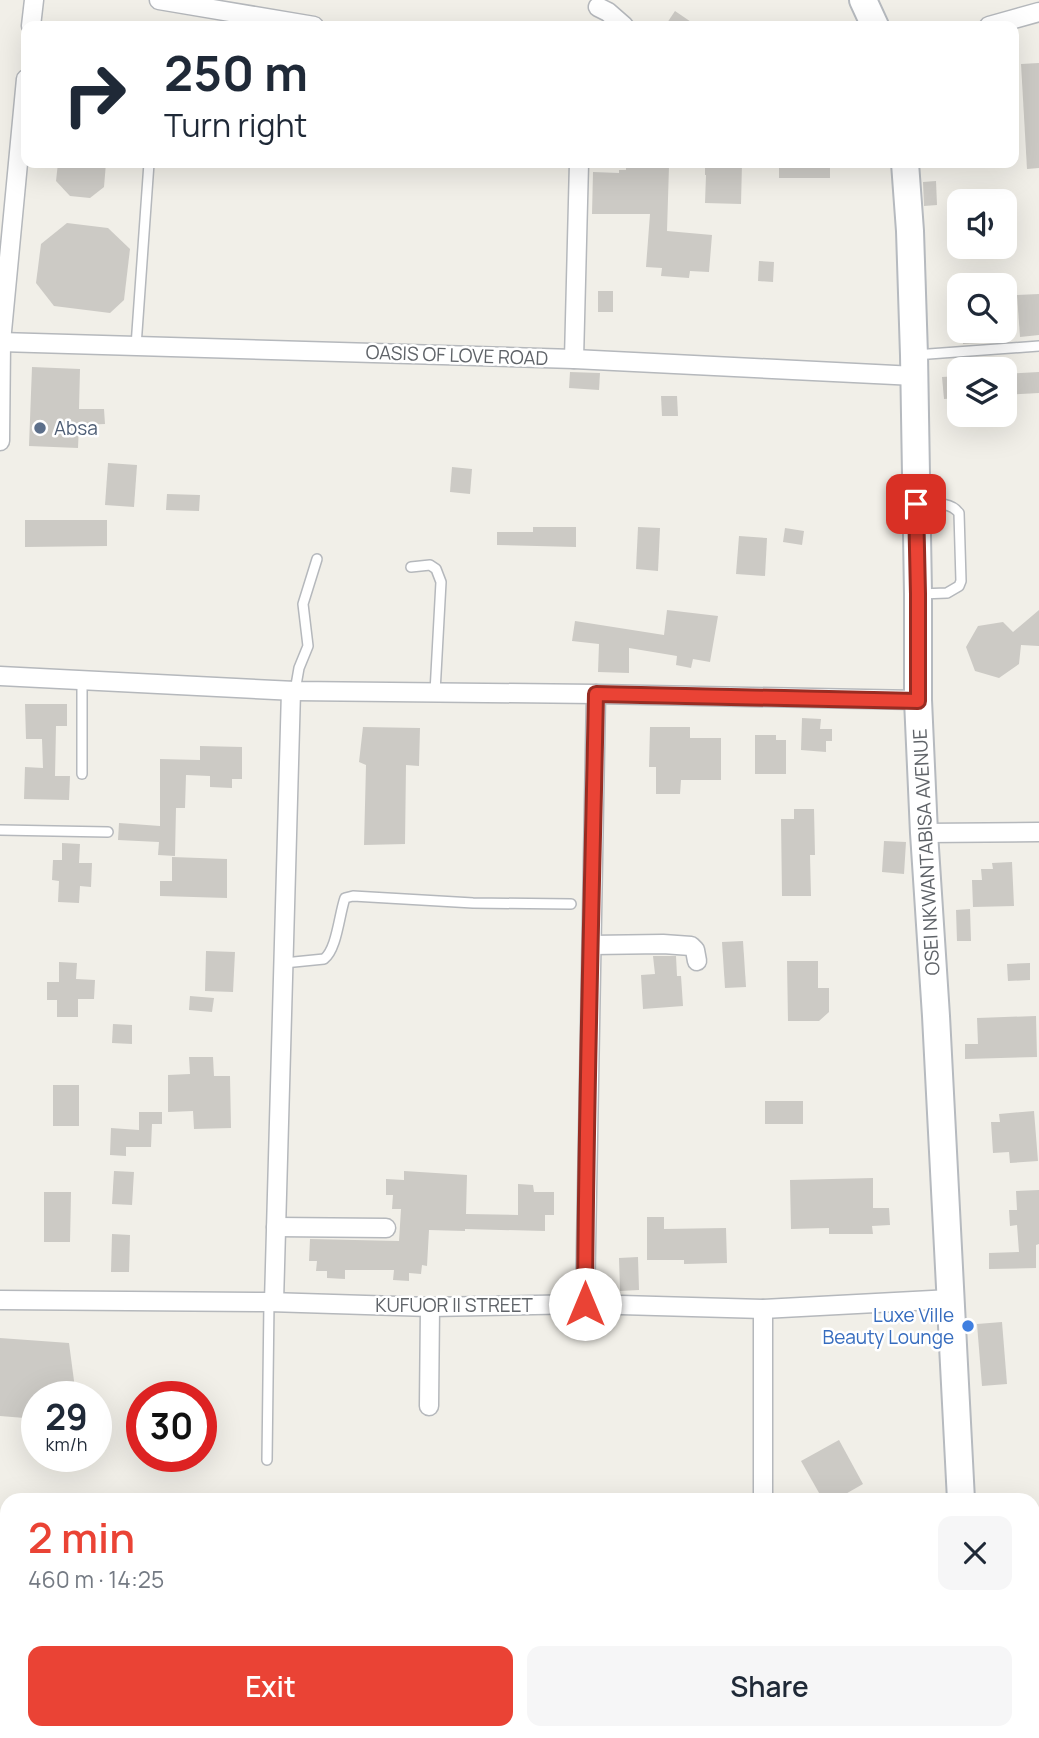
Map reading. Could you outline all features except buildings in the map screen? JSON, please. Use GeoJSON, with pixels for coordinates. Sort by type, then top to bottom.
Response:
{"type":"FeatureCollection","features":[{"type":"Feature","properties":{"kind":"street"},"geometry":{"type":"LineString","coordinates":[[32,21],[34,0]]}},
{"type":"Feature","properties":{"kind":"street"},"geometry":{"type":"LineString","coordinates":[[159,0],[283,21]]}},
{"type":"Feature","properties":{"kind":"street"},"geometry":{"type":"LineString","coordinates":[[863,0],[873,21]]}},
{"type":"Feature","properties":{"kind":"street"},"geometry":{"type":"LineString","coordinates":[[598,7],[618,21]]}},
{"type":"Feature","properties":{"kind":"street"},"geometry":{"type":"LineString","coordinates":[[1007,21],[1039,12]]}},
{"type":"Feature","properties":{"kind":"street"},"geometry":{"type":"LineString","coordinates":[[0,441],[6,239],[21,119]]}},
{"type":"Feature","properties":{"kind":"street"},"geometry":{"type":"LineString","coordinates":[[574,359],[579,168]]}},
{"type":"Feature","properties":{"kind":"street","name":"OSEI NKWANTABISA AVENUE"},"geometry":{"type":"LineString","coordinates":[[905,168],[914,365],[918,701],[961,1493]]}},
{"type":"Feature","properties":{"kind":"street","name":"OASIS OF LOVE ROAD"},"geometry":{"type":"LineString","coordinates":[[1,342],[574,359],[914,365]]}},
{"type":"Feature","properties":{"kind":"street"},"geometry":{"type":"LineString","coordinates":[[0,676],[293,691],[918,701]]}},
{"type":"Feature","properties":{"kind":"street"},"geometry":{"type":"LineString","coordinates":[[272,1302],[293,691]]}},
{"type":"Feature","properties":{"kind":"street"},"geometry":{"type":"LineString","coordinates":[[585,1304],[596,694]]}},
{"type":"Feature","properties":{"kind":"street"},"geometry":{"type":"LineString","coordinates":[[924,833],[1039,832]]}},
{"type":"Feature","properties":{"kind":"street"},"geometry":{"type":"LineString","coordinates":[[592,945],[691,946],[695,950],[697,961]]}},
{"type":"Feature","properties":{"kind":"street"},"geometry":{"type":"LineString","coordinates":[[276,1227],[386,1228]]}},
{"type":"Feature","properties":{"kind":"street","name":"KUFUOR II STREET"},"geometry":{"type":"LineString","coordinates":[[0,1300],[272,1302],[430,1307],[585,1304],[762,1309],[951,1299]]}},
{"type":"Feature","properties":{"kind":"street"},"geometry":{"type":"LineString","coordinates":[[429,1406],[430,1307]]}},
{"type":"Feature","properties":{"kind":"street"},"geometry":{"type":"LineString","coordinates":[[762,1309],[763,1493]]}},
{"type":"Feature","properties":{"kind":"lane"},"geometry":{"type":"LineString","coordinates":[[136,346],[149,168]]}},
{"type":"Feature","properties":{"kind":"lane"},"geometry":{"type":"LineString","coordinates":[[914,365],[1039,346]]}},
{"type":"Feature","properties":{"kind":"lane"},"geometry":{"type":"LineString","coordinates":[[916,504],[947,504],[955,507],[959,513],[960,526],[959,586],[947,593],[918,594]]}},
{"type":"Feature","properties":{"kind":"lane"},"geometry":{"type":"LineString","coordinates":[[293,691],[308,646],[303,604],[317,559]]}},
{"type":"Feature","properties":{"kind":"lane"},"geometry":{"type":"LineString","coordinates":[[411,567],[430,565],[436,569],[440,582],[435,692]]}},
{"type":"Feature","properties":{"kind":"lane"},"geometry":{"type":"LineString","coordinates":[[82,680],[82,774]]}},
{"type":"Feature","properties":{"kind":"lane"},"geometry":{"type":"LineString","coordinates":[[0,830],[108,832]]}},
{"type":"Feature","properties":{"kind":"lane"},"geometry":{"type":"LineString","coordinates":[[284,963],[324,959],[329,955],[345,898],[353,896],[570,904]]}},
{"type":"Feature","properties":{"kind":"lane"},"geometry":{"type":"LineString","coordinates":[[267,1460],[272,1302]]}},
{"type":"Feature","properties":{"kind":"place","name":"Absa"},"geometry":{"type":"Point","coordinates":[40,428]}},
{"type":"Feature","properties":{"kind":"place","name":"Luxe Ville Beauty Lounge"},"geometry":{"type":"Point","coordinates":[968,1326]}},
{"type":"Feature","properties":{"kind":"route"},"geometry":{"type":"LineString","coordinates":[[585,1304],[596,694],[918,701],[916,504]]}}]}
